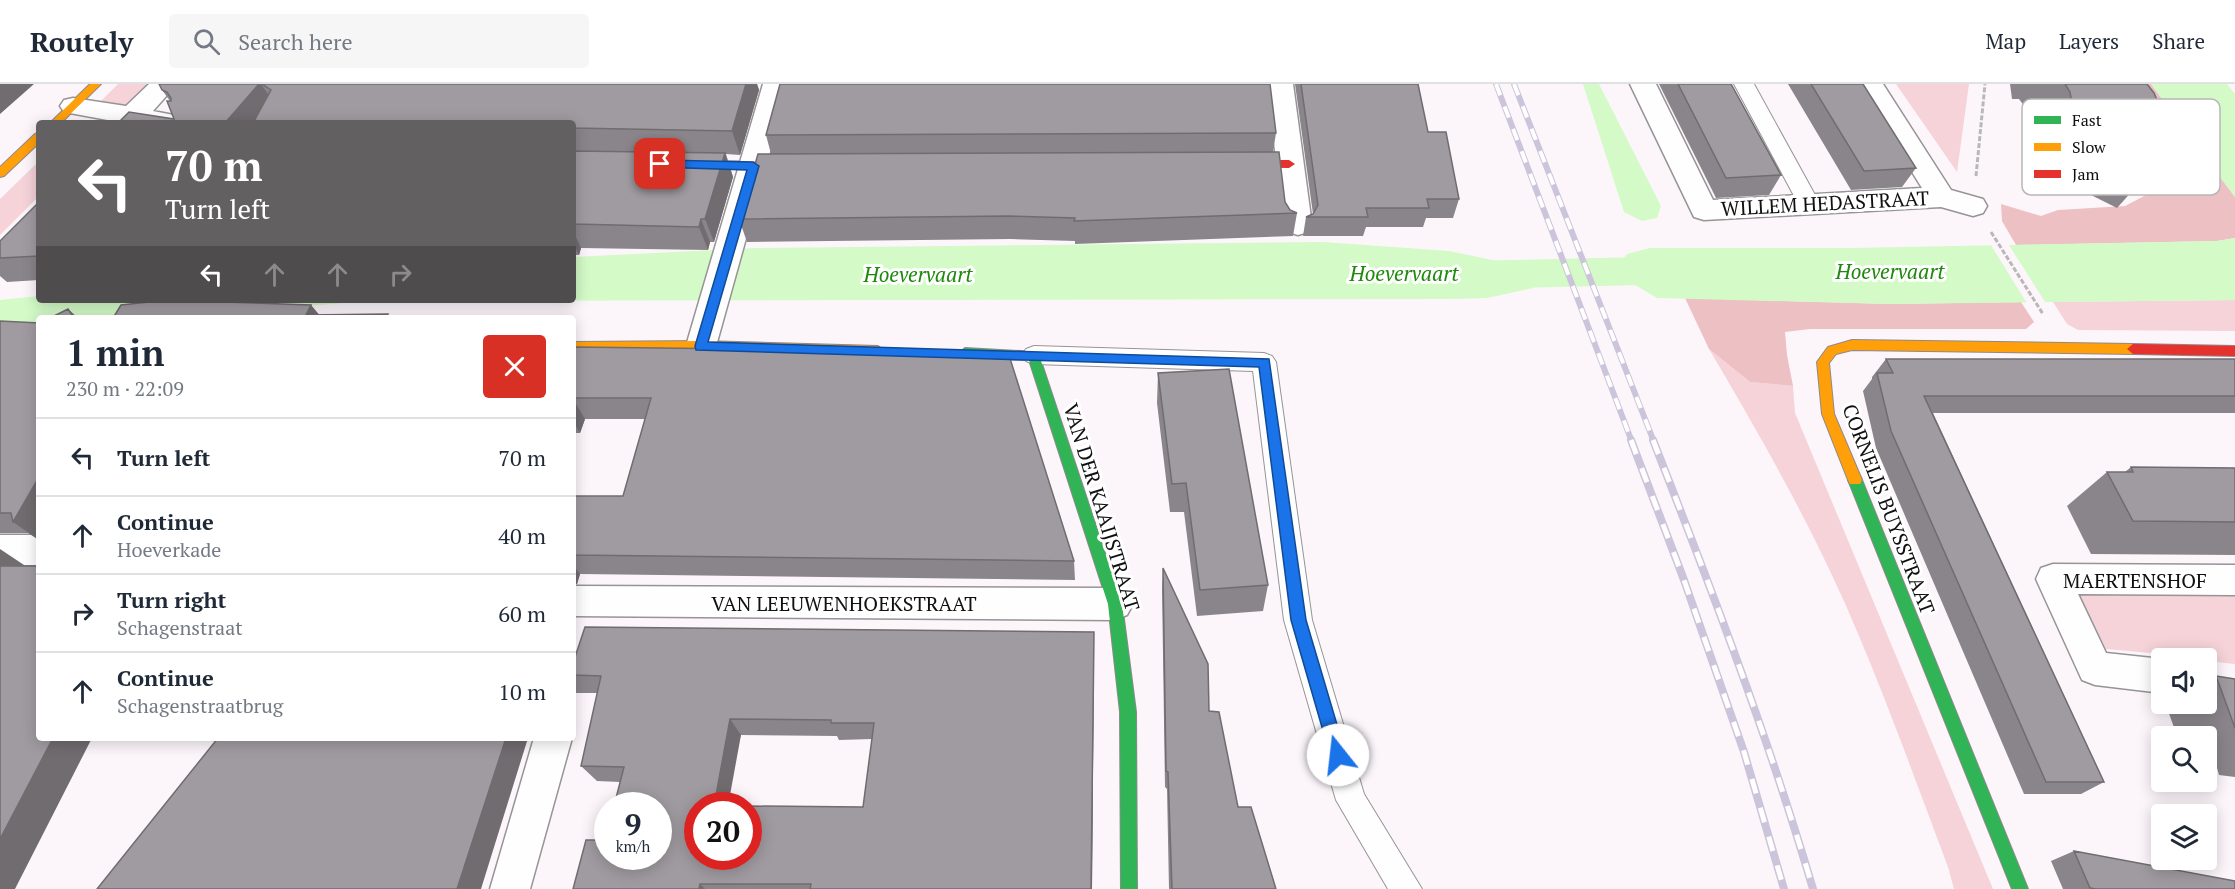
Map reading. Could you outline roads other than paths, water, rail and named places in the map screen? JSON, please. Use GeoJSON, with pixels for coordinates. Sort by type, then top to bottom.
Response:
{"type":"FeatureCollection","features":[{"type":"Feature","properties":{"kind":"street"},"geometry":{"type":"LineString","coordinates":[[64,115],[96,84]]}},
{"type":"Feature","properties":{"kind":"street"},"geometry":{"type":"LineString","coordinates":[[64,115],[128,120],[164,84]]}},
{"type":"Feature","properties":{"kind":"street"},"geometry":{"type":"LineString","coordinates":[[701,346],[776,84]]}},
{"type":"Feature","properties":{"kind":"street"},"geometry":{"type":"LineString","coordinates":[[1280,84],[1298,225]]}},
{"type":"Feature","properties":{"kind":"street","name":"WILLEM HEDASTRAAT"},"geometry":{"type":"LineString","coordinates":[[1643,84],[1704,210],[1941,197],[1973,206]]}},
{"type":"Feature","properties":{"kind":"street","name":"WILLEM HEDASTRAAT"},"geometry":{"type":"LineString","coordinates":[[1870,84],[1941,197]]}},
{"type":"Feature","properties":{"kind":"street"},"geometry":{"type":"LineString","coordinates":[[0,173],[36,140]]}},
{"type":"Feature","properties":{"kind":"street"},"geometry":{"type":"LineString","coordinates":[[672,164],[813,166]]}},
{"type":"Feature","properties":{"kind":"street"},"geometry":{"type":"LineString","coordinates":[[1217,164],[1289,164]]}},
{"type":"Feature","properties":{"kind":"street","name":"CORNELIS BUYSSTRAAT"},"geometry":{"type":"LineString","coordinates":[[2020,889],[1828,414],[1822,363],[1832,350],[1852,345],[2235,351]]}},
{"type":"Feature","properties":{"kind":"street"},"geometry":{"type":"LineString","coordinates":[[576,347],[701,346],[891,351]]}},
{"type":"Feature","properties":{"kind":"street"},"geometry":{"type":"LineString","coordinates":[[951,353],[1034,355]]}},
{"type":"Feature","properties":{"kind":"street","name":"VAN DER KAAIJSTRAAT"},"geometry":{"type":"LineString","coordinates":[[1034,355],[1115,604],[1128,712],[1129,889]]}},
{"type":"Feature","properties":{"kind":"street"},"geometry":{"type":"LineString","coordinates":[[0,550],[36,550]]}},
{"type":"Feature","properties":{"kind":"street","name":"MAERTENSHOF"},"geometry":{"type":"LineString","coordinates":[[2151,675],[2095,668],[2053,579],[2235,580]]}},
{"type":"Feature","properties":{"kind":"street"},"geometry":{"type":"LineString","coordinates":[[583,601],[583,635]]}},
{"type":"Feature","properties":{"kind":"street","name":"VAN LEEUWENHOEKSTRAAT"},"geometry":{"type":"LineString","coordinates":[[583,601],[1115,604]]}},
{"type":"Feature","properties":{"kind":"street"},"geometry":{"type":"LineString","coordinates":[[510,889],[552,741]]}},
{"type":"Feature","properties":{"kind":"lane"},"geometry":{"type":"LineString","coordinates":[[1744,84],[1809,204]]}},
{"type":"Feature","properties":{"kind":"lane"},"geometry":{"type":"LineString","coordinates":[[1034,355],[1264,362],[1298,620],[1352,800],[1406,889]]}},
{"type":"Feature","properties":{"kind":"water"},"geometry":{"type":"Polygon","coordinates":[[[1583,84],[1599,84],[1661,206],[1657,218],[1642,221],[1624,212],[1583,84]]]}},
{"type":"Feature","properties":{"kind":"water"},"geometry":{"type":"Polygon","coordinates":[[[2151,84],[2227,84],[2235,94],[2235,197],[2220,177],[2220,99],[2162,99],[2151,84]]]}},
{"type":"Feature","properties":{"kind":"water"},"geometry":{"type":"Polygon","coordinates":[[[2235,238],[2235,300],[1890,304],[1657,298],[1630,282],[1621,262],[1627,254],[1650,248],[1851,248],[2217,241],[2235,238]]]}},
{"type":"Feature","properties":{"kind":"water"},"geometry":{"type":"Polygon","coordinates":[[[1323,242],[1449,251],[1526,267],[1533,288],[1487,298],[1453,299],[576,301],[576,257],[756,248],[1323,242]]]}},
{"type":"Feature","properties":{"kind":"water"},"geometry":{"type":"Polygon","coordinates":[[[36,296],[36,303],[344,303],[190,315],[36,315],[36,330],[0,333],[0,300],[36,296]]]}},
{"type":"Feature","properties":{"kind":"waterway","name":"Hoevervaart"},"geometry":{"type":"LineString","coordinates":[[1469,275],[1684,270]]}},
{"type":"Feature","properties":{"kind":"railway"},"geometry":{"type":"LineString","coordinates":[[1496,84],[1632,442]]}},
{"type":"Feature","properties":{"kind":"railway"},"geometry":{"type":"LineString","coordinates":[[1514,84],[1654,442]]}},
{"type":"Feature","properties":{"kind":"railway"},"geometry":{"type":"LineString","coordinates":[[1631,440],[1684,580],[1744,752],[1784,889]]}},
{"type":"Feature","properties":{"kind":"railway"},"geometry":{"type":"LineString","coordinates":[[1653,440],[1758,719],[1813,889]]}}]}
